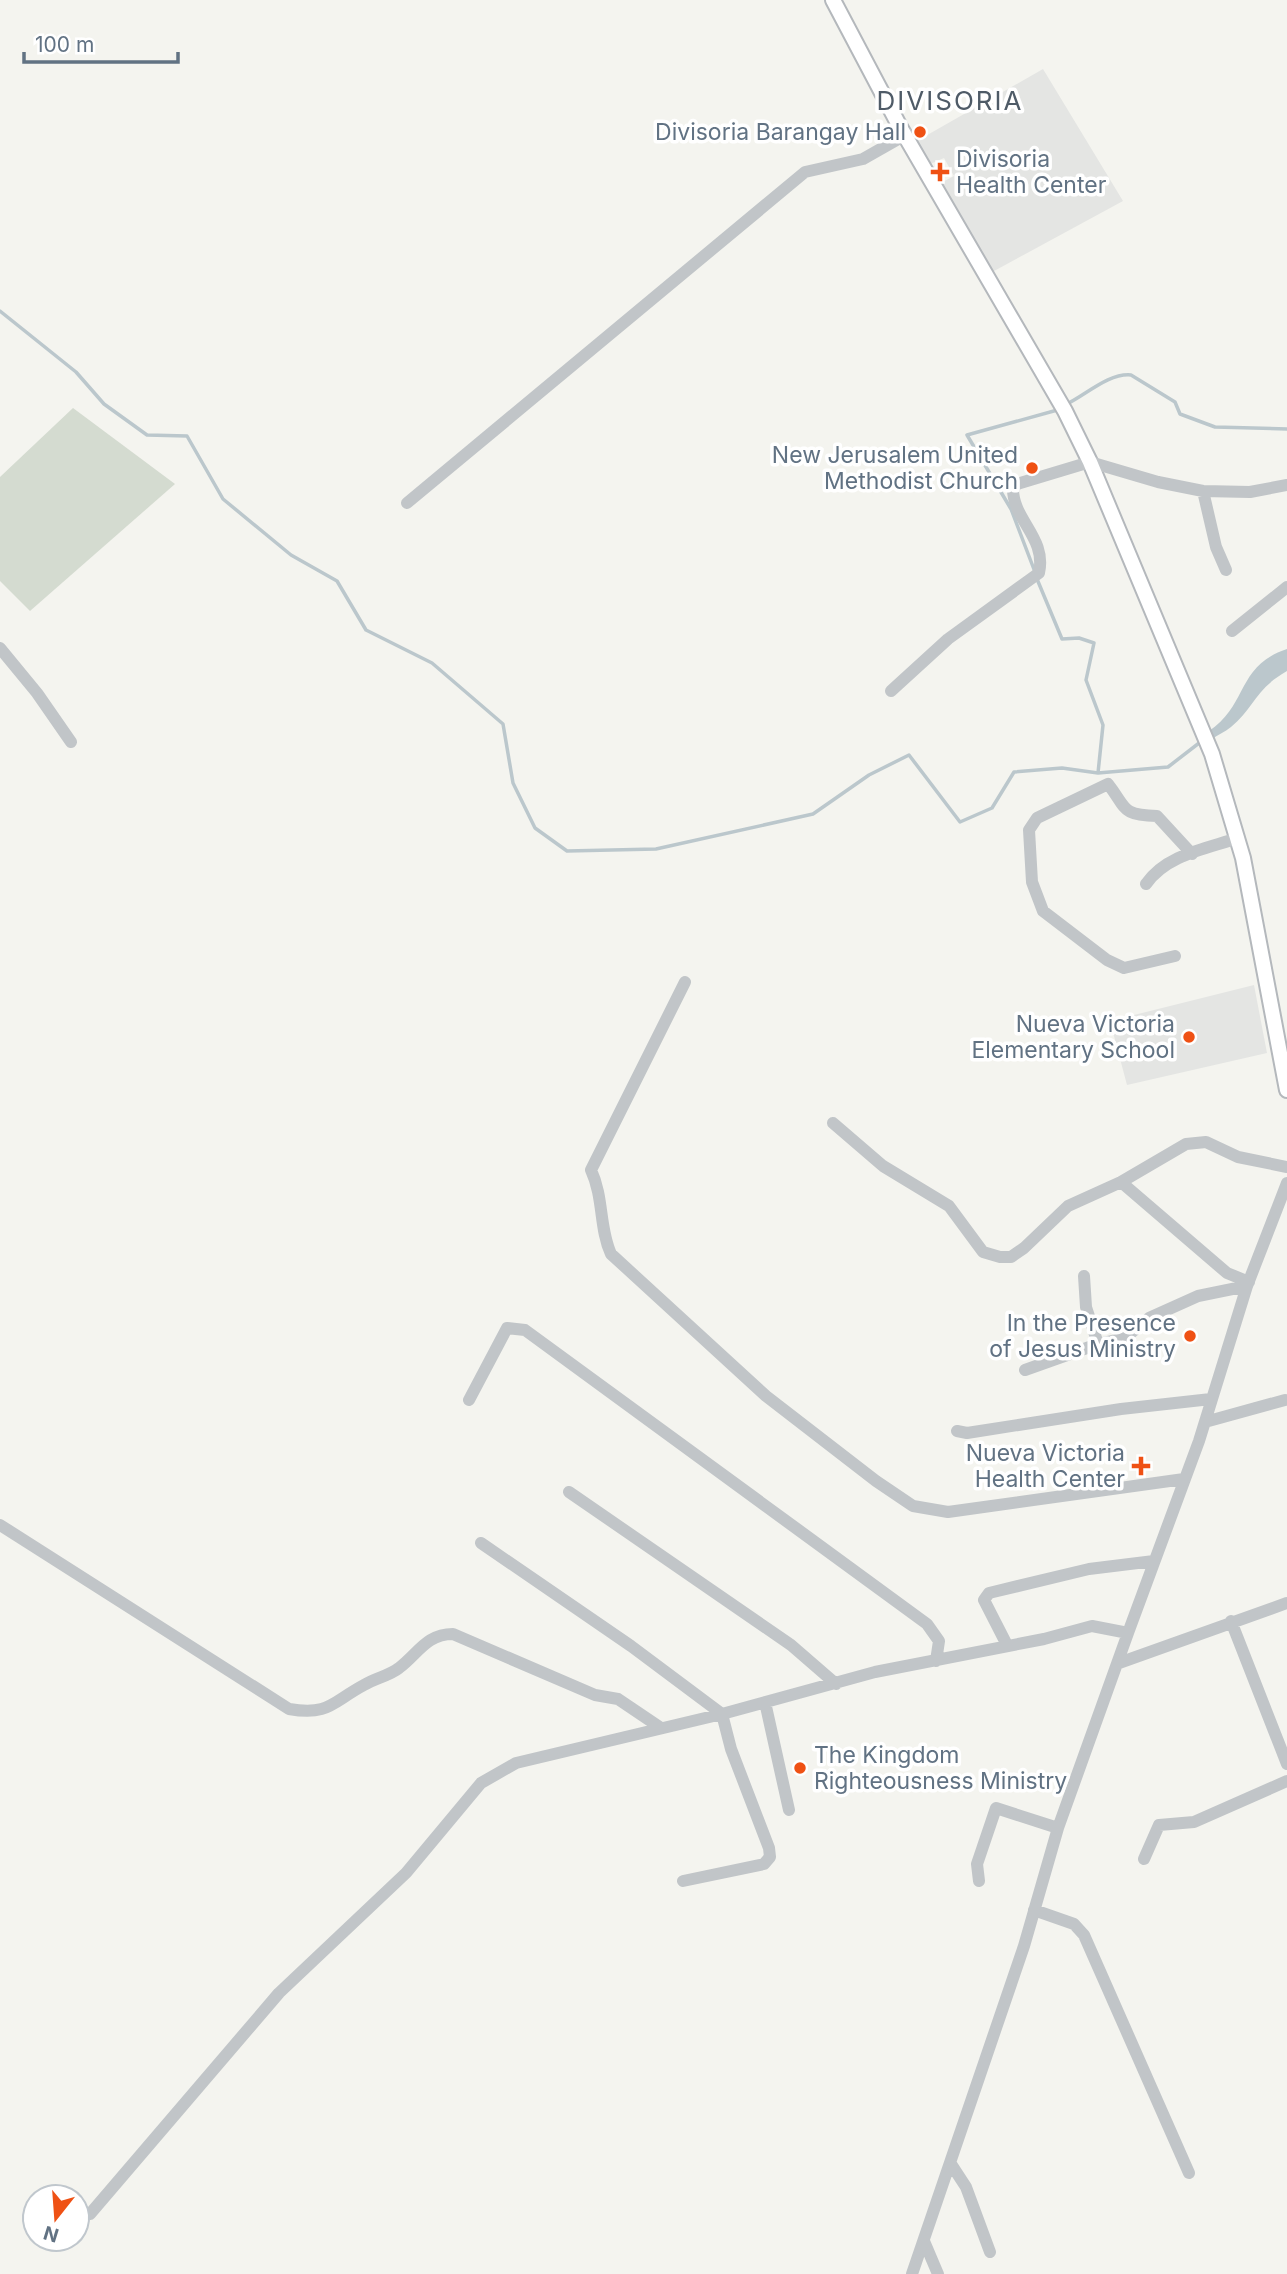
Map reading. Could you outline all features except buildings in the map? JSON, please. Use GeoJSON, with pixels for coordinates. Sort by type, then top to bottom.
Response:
{"type":"FeatureCollection","features":[{"type":"Feature","properties":{"kind":"main road"},"geometry":{"type":"LineString","coordinates":[[833,0],[900,127],[907,134],[1056,394],[1090,461],[1212,754],[1238,838],[1287,1090]]}},
{"type":"Feature","properties":{"kind":"street"},"geometry":{"type":"LineString","coordinates":[[407,503],[805,172],[863,159],[907,134]]}},
{"type":"Feature","properties":{"kind":"street"},"geometry":{"type":"LineString","coordinates":[[891,691],[948,639],[1039,573],[1042,554],[1015,500],[1013,489],[1017,484],[1090,461],[1158,482],[1203,491],[1250,492],[1287,485]]}},
{"type":"Feature","properties":{"kind":"street"},"geometry":{"type":"LineString","coordinates":[[1203,491],[1216,547],[1226,570]]}},
{"type":"Feature","properties":{"kind":"street"},"geometry":{"type":"LineString","coordinates":[[1232,631],[1287,587]]}},
{"type":"Feature","properties":{"kind":"street"},"geometry":{"type":"LineString","coordinates":[[0,648],[37,693],[71,742]]}},
{"type":"Feature","properties":{"kind":"street"},"geometry":{"type":"LineString","coordinates":[[1175,956],[1124,968],[1107,960],[1043,911],[1032,882],[1029,830],[1037,818],[1108,784],[1131,813],[1157,816],[1192,854]]}},
{"type":"Feature","properties":{"kind":"street"},"geometry":{"type":"LineString","coordinates":[[1146,884],[1157,869],[1238,838]]}},
{"type":"Feature","properties":{"kind":"street"},"geometry":{"type":"LineString","coordinates":[[685,982],[591,1171],[602,1204],[603,1237],[611,1254],[766,1396],[913,1506],[948,1512],[1184,1479]]}},
{"type":"Feature","properties":{"kind":"street"},"geometry":{"type":"LineString","coordinates":[[833,1124],[883,1166],[949,1206],[984,1252],[1000,1257],[1011,1257],[1024,1248],[1068,1206],[1121,1182],[1168,1152],[1200,1141],[1238,1157],[1287,1167]]}},
{"type":"Feature","properties":{"kind":"street"},"geometry":{"type":"LineString","coordinates":[[1121,1182],[1227,1273],[1248,1284]]}},
{"type":"Feature","properties":{"kind":"street"},"geometry":{"type":"LineString","coordinates":[[912,2274],[951,2164],[1058,1828],[1205,1422],[1248,1284],[1287,1183]]}},
{"type":"Feature","properties":{"kind":"street"},"geometry":{"type":"LineString","coordinates":[[1084,1276],[1086,1307],[1098,1344]]}},
{"type":"Feature","properties":{"kind":"street"},"geometry":{"type":"LineString","coordinates":[[1025,1370],[1098,1344],[1125,1338],[1149,1318],[1198,1296],[1248,1284]]}},
{"type":"Feature","properties":{"kind":"street"},"geometry":{"type":"LineString","coordinates":[[470,1400],[507,1328],[525,1330],[927,1624],[939,1641],[936,1661]]}},
{"type":"Feature","properties":{"kind":"street"},"geometry":{"type":"LineString","coordinates":[[957,1431],[975,1432],[1121,1409],[1211,1399]]}},
{"type":"Feature","properties":{"kind":"street"},"geometry":{"type":"LineString","coordinates":[[1205,1422],[1285,1400]]}},
{"type":"Feature","properties":{"kind":"street"},"geometry":{"type":"LineString","coordinates":[[569,1492],[790,1645],[836,1684]]}},
{"type":"Feature","properties":{"kind":"street"},"geometry":{"type":"LineString","coordinates":[[0,1525],[289,1709],[307,1712],[330,1709],[363,1685],[398,1669],[426,1641],[438,1635],[453,1634],[595,1695],[618,1699],[661,1728]]}},
{"type":"Feature","properties":{"kind":"street"},"geometry":{"type":"LineString","coordinates":[[481,1543],[624,1641],[722,1714],[731,1749],[769,1848],[770,1857],[764,1864],[682,1881]]}},
{"type":"Feature","properties":{"kind":"street"},"geometry":{"type":"LineString","coordinates":[[1007,1645],[984,1600],[989,1593],[1089,1569],[1154,1561]]}},
{"type":"Feature","properties":{"kind":"street"},"geometry":{"type":"LineString","coordinates":[[1119,1663],[1287,1603]]}},
{"type":"Feature","properties":{"kind":"street"},"geometry":{"type":"LineString","coordinates":[[1231,1621],[1287,1764]]}},
{"type":"Feature","properties":{"kind":"street"},"geometry":{"type":"LineString","coordinates":[[91,2213],[279,1993],[406,1873],[481,1783],[516,1763],[722,1714],[874,1672],[1092,1626],[1128,1633]]}},
{"type":"Feature","properties":{"kind":"street"},"geometry":{"type":"LineString","coordinates":[[765,1702],[789,1810]]}},
{"type":"Feature","properties":{"kind":"street"},"geometry":{"type":"LineString","coordinates":[[1144,1859],[1159,1825],[1194,1822],[1287,1782]]}},
{"type":"Feature","properties":{"kind":"street"},"geometry":{"type":"LineString","coordinates":[[979,1881],[977,1864],[996,1808],[1058,1828]]}},
{"type":"Feature","properties":{"kind":"street"},"geometry":{"type":"LineString","coordinates":[[1034,1910],[1074,1924],[1084,1936],[1189,2173]]}},
{"type":"Feature","properties":{"kind":"street"},"geometry":{"type":"LineString","coordinates":[[951,2164],[966,2187],[990,2252]]}},
{"type":"Feature","properties":{"kind":"street"},"geometry":{"type":"LineString","coordinates":[[924,2241],[938,2274]]}},
{"type":"Feature","properties":{"kind":"shaded area"},"geometry":{"type":"Polygon","coordinates":[[[1043,69],[1123,201],[983,277],[935,186],[954,176],[944,158],[928,165],[915,142],[1043,69]]]}},
{"type":"Feature","properties":{"kind":"shaded area"},"geometry":{"type":"Polygon","coordinates":[[[73,408],[175,484],[30,611],[0,581],[0,477],[73,408]]]}},
{"type":"Feature","properties":{"kind":"shaded area"},"geometry":{"type":"Polygon","coordinates":[[[1287,649],[1287,671],[1261,692],[1231,727],[1211,740],[1209,731],[1231,709],[1250,675],[1271,656],[1287,649]]]}},
{"type":"Feature","properties":{"kind":"shaded area","name":"Nueva Victoria Elementary School"},"geometry":{"type":"Polygon","coordinates":[[[1254,985],[1267,1053],[1127,1085],[1110,1021],[1254,985]]]}},
{"type":"Feature","properties":{"kind":"waterway"},"geometry":{"type":"LineString","coordinates":[[0,311],[76,372],[104,404],[147,435],[187,436],[223,499],[291,555],[337,581],[366,630],[432,663],[503,724],[513,783],[535,828],[567,851],[656,849],[813,814],[869,775],[909,755],[960,822],[992,808],[1014,772],[1062,768],[1098,773],[1168,767],[1203,740]]}},
{"type":"Feature","properties":{"kind":"waterway"},"geometry":{"type":"LineString","coordinates":[[1067,404],[1106,381],[1131,375],[1175,402],[1180,414],[1215,427],[1287,429]]}},
{"type":"Feature","properties":{"kind":"waterway"},"geometry":{"type":"LineString","coordinates":[[1035,572],[1011,509],[967,435],[1061,409]]}},
{"type":"Feature","properties":{"kind":"waterway"},"geometry":{"type":"LineString","coordinates":[[1037,579],[1062,639],[1079,638],[1094,643],[1086,680],[1103,725],[1098,773]]}},
{"type":"Feature","properties":{"kind":"place","name":"Divisoria Barangay Hall"},"geometry":{"type":"Point","coordinates":[920,132]}},
{"type":"Feature","properties":{"kind":"place","name":"Divisoria Health Center"},"geometry":{"type":"Point","coordinates":[940,172]}},
{"type":"Feature","properties":{"kind":"place","name":"New Jerusalem United Methodist Church"},"geometry":{"type":"Point","coordinates":[1032,468]}},
{"type":"Feature","properties":{"kind":"place","name":"Nueva Victoria Elementary School"},"geometry":{"type":"Point","coordinates":[1189,1037]}},
{"type":"Feature","properties":{"kind":"place","name":"In the Presence of Jesus Ministry"},"geometry":{"type":"Point","coordinates":[1190,1336]}},
{"type":"Feature","properties":{"kind":"place","name":"Nueva Victoria Health Center"},"geometry":{"type":"Point","coordinates":[1141,1466]}},
{"type":"Feature","properties":{"kind":"place","name":"The Kingdom Righteousness Ministry"},"geometry":{"type":"Point","coordinates":[800,1768]}},
{"type":"Feature","properties":{"kind":"district","name":"DIVISORIA"},"geometry":{"type":"Point","coordinates":[950,101]}}]}
